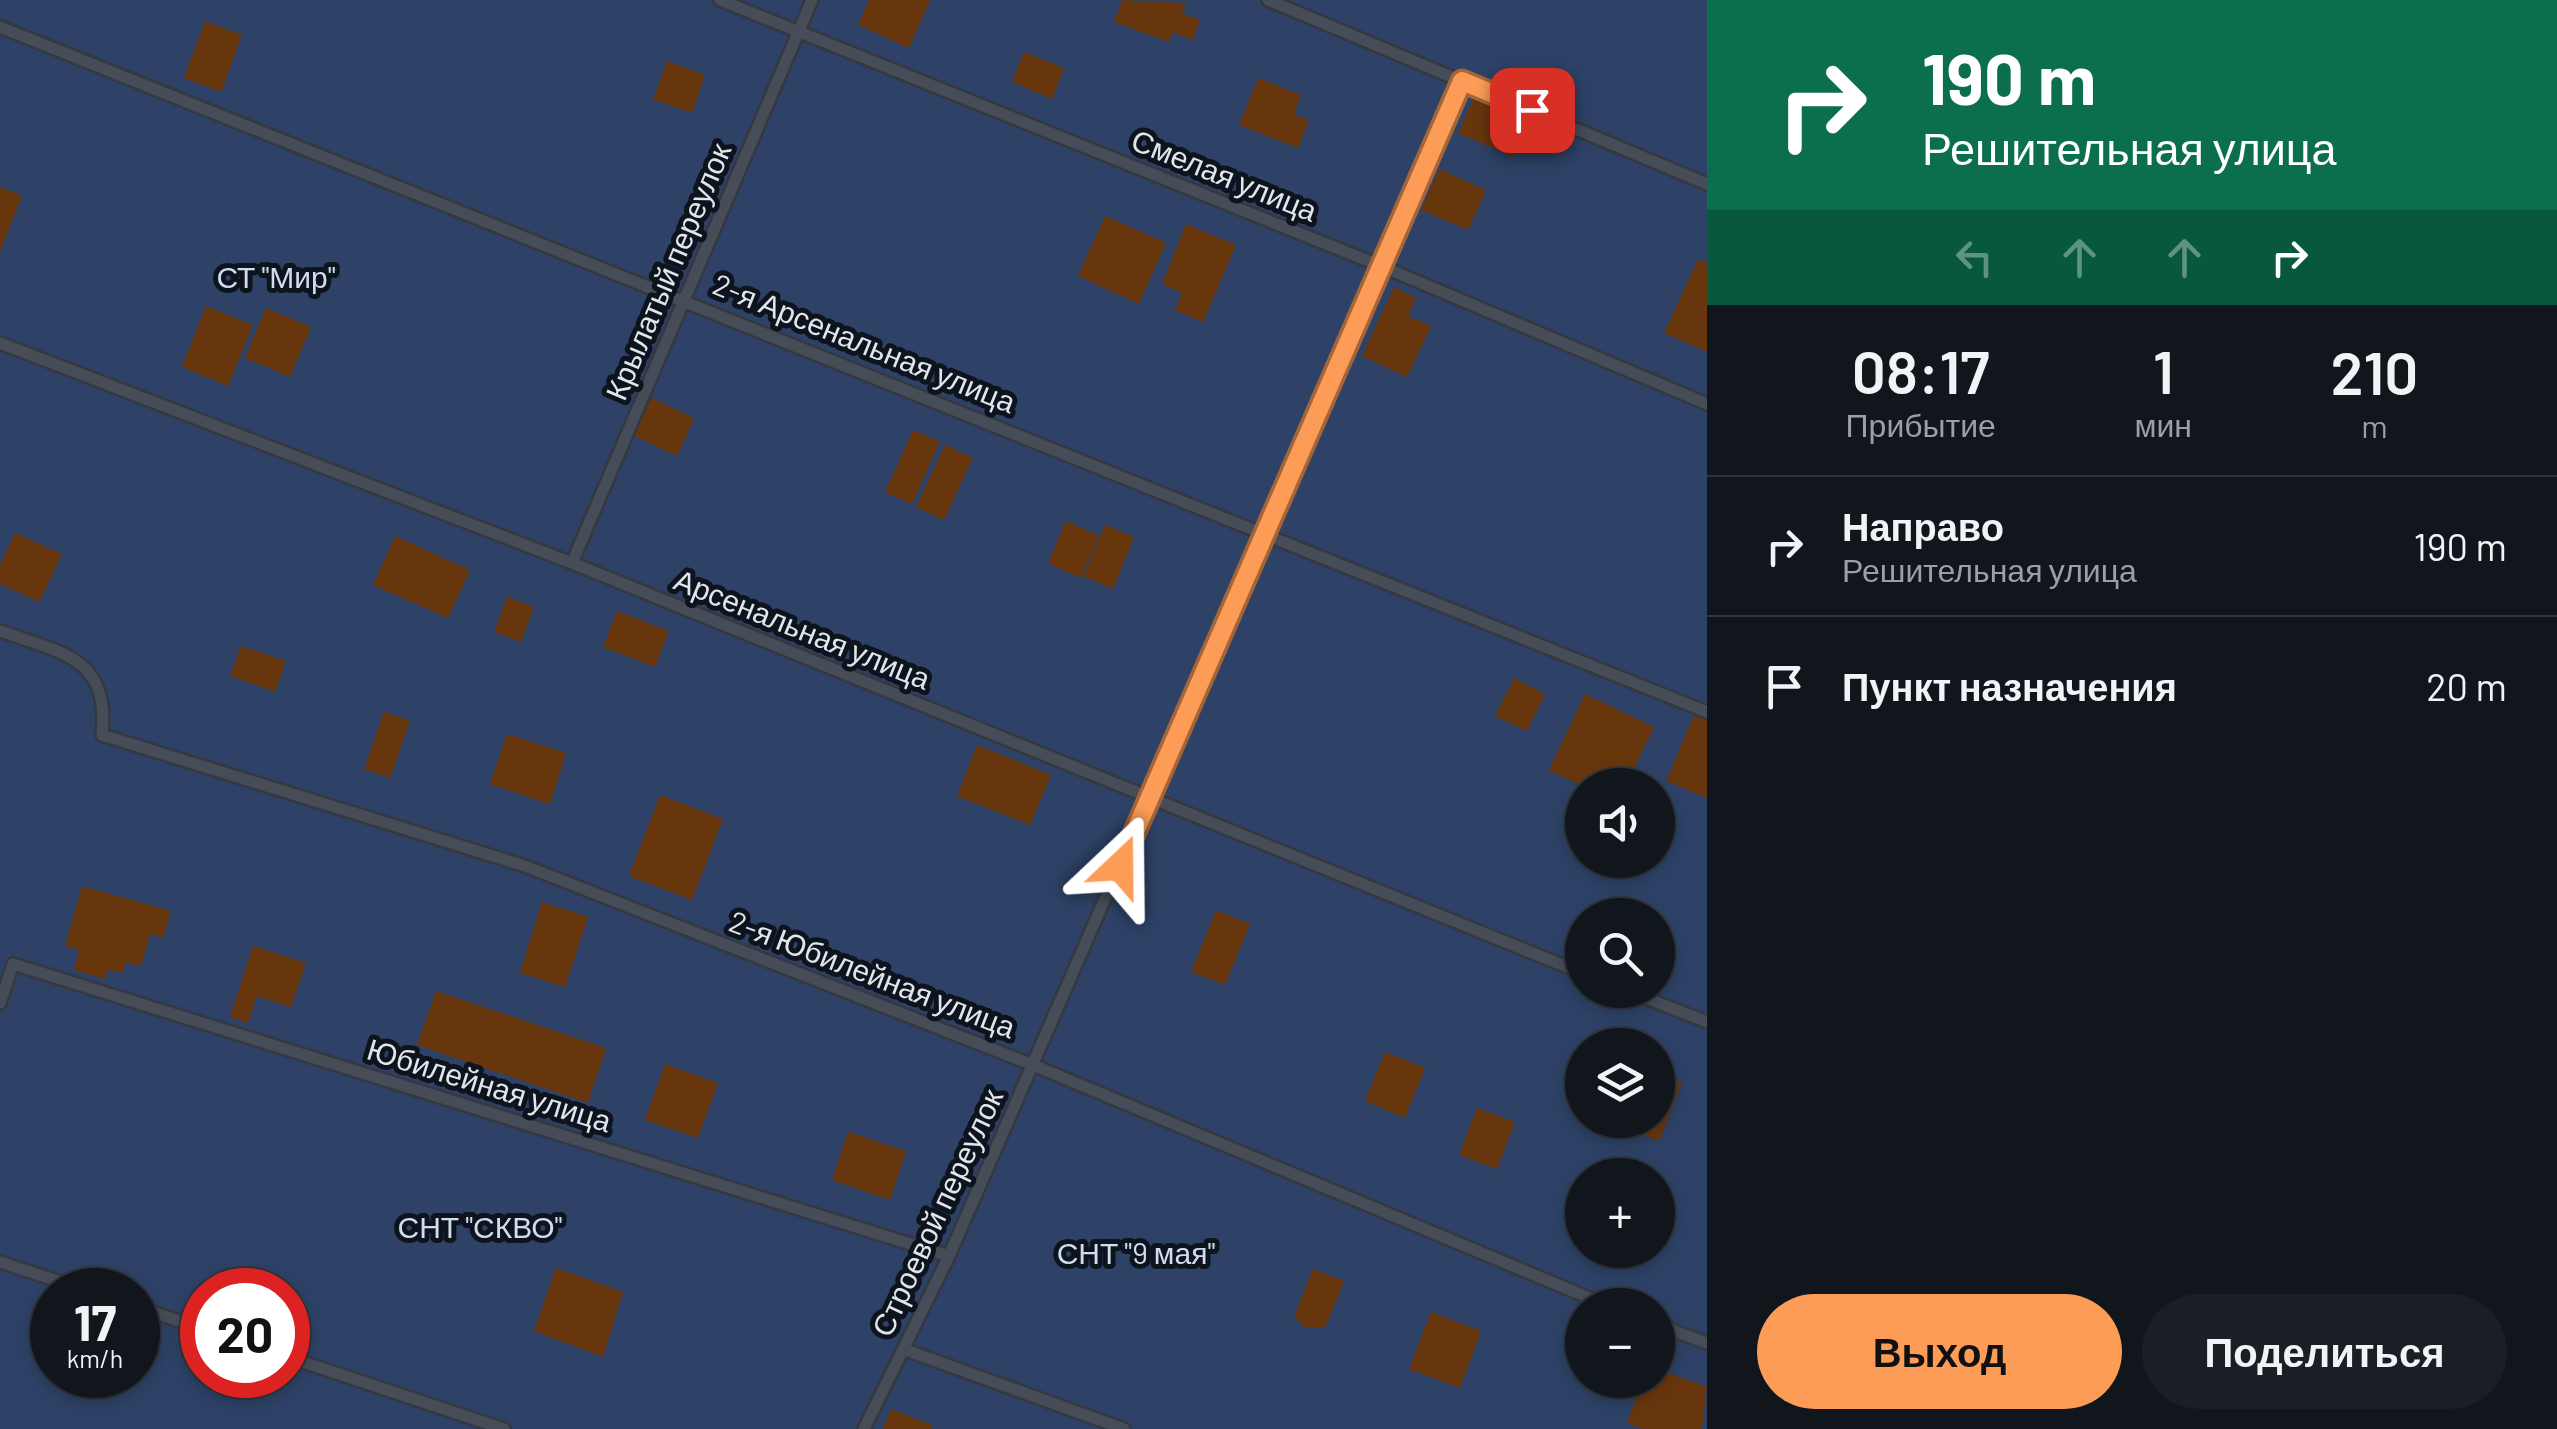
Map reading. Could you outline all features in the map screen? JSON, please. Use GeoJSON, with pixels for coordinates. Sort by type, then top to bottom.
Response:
{"type":"FeatureCollection","features":[{"type":"Feature","properties":{"kind":"lane","name":"Смелая улица"},"geometry":{"type":"LineString","coordinates":[[720,0],[1381,266],[1707,404]]}},
{"type":"Feature","properties":{"kind":"lane","name":"Крылатый переулок"},"geometry":{"type":"LineString","coordinates":[[572,563],[812,0]]}},
{"type":"Feature","properties":{"kind":"lane"},"geometry":{"type":"LineString","coordinates":[[1268,0],[1707,184]]}},
{"type":"Feature","properties":{"kind":"lane","name":"2-я Арсенальная улица"},"geometry":{"type":"LineString","coordinates":[[0,27],[1707,712]]}},
{"type":"Feature","properties":{"kind":"lane","name":"Строевой переулок"},"geometry":{"type":"LineString","coordinates":[[864,1429],[949,1256],[1462,81]]}},
{"type":"Feature","properties":{"kind":"lane","name":"Арсенальная улица"},"geometry":{"type":"LineString","coordinates":[[0,343],[572,563],[1565,965]]}},
{"type":"Feature","properties":{"kind":"lane","name":"2-я Юбилейная улица"},"geometry":{"type":"LineString","coordinates":[[0,631],[85,666],[106,701],[102,735],[524,866],[1032,1065],[1565,1288]]}},
{"type":"Feature","properties":{"kind":"lane","name":"Юбилейная улица"},"geometry":{"type":"LineString","coordinates":[[0,1003],[14,964],[949,1256]]}},
{"type":"Feature","properties":{"kind":"lane"},"geometry":{"type":"LineString","coordinates":[[1672,1008],[1707,1022]]}},
{"type":"Feature","properties":{"kind":"lane"},"geometry":{"type":"LineString","coordinates":[[0,1262],[30,1272]]}},
{"type":"Feature","properties":{"kind":"lane"},"geometry":{"type":"LineString","coordinates":[[1675,1332],[1707,1344]]}},
{"type":"Feature","properties":{"kind":"lane"},"geometry":{"type":"LineString","coordinates":[[903,1349],[1124,1429]]}},
{"type":"Feature","properties":{"kind":"lane"},"geometry":{"type":"LineString","coordinates":[[310,1364],[504,1429]]}},
{"type":"Feature","properties":{"kind":"green space"},"geometry":{"type":"Polygon","coordinates":[[[0,0],[1707,0],[1707,1429],[0,1429],[0,0]]]}},
{"type":"Feature","properties":{"kind":"building"},"geometry":{"type":"Polygon","coordinates":[[[869,0],[930,0],[909,48],[858,25],[869,0]]]}},
{"type":"Feature","properties":{"kind":"building"},"geometry":{"type":"Polygon","coordinates":[[[1122,0],[1187,3],[1182,13],[1200,20],[1193,40],[1173,32],[1169,42],[1114,22],[1122,0]]]}},
{"type":"Feature","properties":{"kind":"building"},"geometry":{"type":"Polygon","coordinates":[[[205,21],[242,35],[221,92],[184,78],[205,21]]]}},
{"type":"Feature","properties":{"kind":"building"},"geometry":{"type":"Polygon","coordinates":[[[1024,52],[1064,68],[1052,99],[1012,82],[1024,52]]]}},
{"type":"Feature","properties":{"kind":"building"},"geometry":{"type":"Polygon","coordinates":[[[667,61],[705,75],[692,113],[653,99],[667,61]]]}},
{"type":"Feature","properties":{"kind":"building"},"geometry":{"type":"Polygon","coordinates":[[[1258,78],[1301,95],[1294,114],[1309,120],[1298,148],[1239,125],[1258,78]]]}},
{"type":"Feature","properties":{"kind":"building"},"geometry":{"type":"Polygon","coordinates":[[[1475,95],[1530,118],[1513,157],[1458,133],[1475,95]]]}},
{"type":"Feature","properties":{"kind":"building"},"geometry":{"type":"Polygon","coordinates":[[[1439,169],[1486,190],[1468,230],[1421,210],[1439,169]]]}},
{"type":"Feature","properties":{"kind":"building"},"geometry":{"type":"Polygon","coordinates":[[[0,187],[22,196],[0,252],[0,187]]]}},
{"type":"Feature","properties":{"kind":"building"},"geometry":{"type":"Polygon","coordinates":[[[1105,216],[1166,243],[1139,304],[1078,276],[1105,216]]]}},
{"type":"Feature","properties":{"kind":"building"},"geometry":{"type":"Polygon","coordinates":[[[1186,224],[1236,245],[1203,322],[1175,310],[1182,293],[1162,284],[1186,224]]]}},
{"type":"Feature","properties":{"kind":"building"},"geometry":{"type":"Polygon","coordinates":[[[1698,259],[1707,263],[1707,352],[1664,333],[1698,259]]]}},
{"type":"Feature","properties":{"kind":"building"},"geometry":{"type":"Polygon","coordinates":[[[1394,287],[1416,298],[1408,316],[1431,326],[1407,377],[1362,356],[1394,287]]]}},
{"type":"Feature","properties":{"kind":"building"},"geometry":{"type":"Polygon","coordinates":[[[206,306],[253,325],[228,386],[182,367],[206,306]]]}},
{"type":"Feature","properties":{"kind":"building"},"geometry":{"type":"Polygon","coordinates":[[[266,308],[311,327],[290,377],[245,358],[266,308]]]}},
{"type":"Feature","properties":{"kind":"building"},"geometry":{"type":"Polygon","coordinates":[[[645,395],[694,418],[677,456],[628,433],[645,395]]]}},
{"type":"Feature","properties":{"kind":"building"},"geometry":{"type":"Polygon","coordinates":[[[913,430],[940,442],[912,504],[885,492],[913,430]]]}},
{"type":"Feature","properties":{"kind":"building"},"geometry":{"type":"Polygon","coordinates":[[[945,445],[973,458],[944,520],[916,507],[945,445]]]}},
{"type":"Feature","properties":{"kind":"building"},"geometry":{"type":"Polygon","coordinates":[[[1066,521],[1099,536],[1080,578],[1048,563],[1066,521]]]}},
{"type":"Feature","properties":{"kind":"building"},"geometry":{"type":"Polygon","coordinates":[[[1105,525],[1134,537],[1113,589],[1083,576],[1105,525]]]}},
{"type":"Feature","properties":{"kind":"building"},"geometry":{"type":"Polygon","coordinates":[[[15,533],[62,554],[39,602],[0,584],[0,565],[15,533]]]}},
{"type":"Feature","properties":{"kind":"building"},"geometry":{"type":"Polygon","coordinates":[[[395,536],[470,570],[448,618],[373,585],[395,536]]]}},
{"type":"Feature","properties":{"kind":"building"},"geometry":{"type":"Polygon","coordinates":[[[507,597],[534,607],[521,642],[494,632],[507,597]]]}},
{"type":"Feature","properties":{"kind":"building"},"geometry":{"type":"Polygon","coordinates":[[[617,611],[669,631],[655,667],[603,647],[617,611]]]}},
{"type":"Feature","properties":{"kind":"building"},"geometry":{"type":"Polygon","coordinates":[[[241,646],[286,661],[275,692],[230,676],[241,646]]]}},
{"type":"Feature","properties":{"kind":"building"},"geometry":{"type":"Polygon","coordinates":[[[1514,678],[1545,694],[1527,731],[1495,716],[1514,678]]]}},
{"type":"Feature","properties":{"kind":"building"},"geometry":{"type":"Polygon","coordinates":[[[1585,694],[1654,727],[1634,768],[1565,768],[1565,778],[1549,770],[1585,694]]]}},
{"type":"Feature","properties":{"kind":"building"},"geometry":{"type":"Polygon","coordinates":[[[384,712],[410,721],[390,778],[364,769],[384,712]]]}},
{"type":"Feature","properties":{"kind":"building"},"geometry":{"type":"Polygon","coordinates":[[[1695,713],[1707,718],[1707,798],[1675,785],[1675,768],[1672,768],[1695,713]]]}},
{"type":"Feature","properties":{"kind":"building"},"geometry":{"type":"Polygon","coordinates":[[[507,734],[566,753],[550,804],[490,784],[507,734]]]}},
{"type":"Feature","properties":{"kind":"building"},"geometry":{"type":"Polygon","coordinates":[[[977,745],[1051,775],[1030,825],[957,796],[977,745]]]}},
{"type":"Feature","properties":{"kind":"building"},"geometry":{"type":"Polygon","coordinates":[[[660,795],[723,819],[692,900],[629,876],[660,795]]]}},
{"type":"Feature","properties":{"kind":"building"},"geometry":{"type":"Polygon","coordinates":[[[82,886],[171,911],[163,938],[150,934],[141,966],[126,962],[122,973],[108,969],[105,979],[74,970],[79,950],[65,946],[82,886]]]}},
{"type":"Feature","properties":{"kind":"building"},"geometry":{"type":"Polygon","coordinates":[[[542,902],[588,917],[565,987],[520,973],[542,902]]]}},
{"type":"Feature","properties":{"kind":"building"},"geometry":{"type":"Polygon","coordinates":[[[1216,910],[1250,924],[1225,985],[1191,972],[1216,910]]]}},
{"type":"Feature","properties":{"kind":"building"},"geometry":{"type":"Polygon","coordinates":[[[253,946],[306,963],[291,1007],[257,996],[248,1023],[230,1017],[253,946]]]}},
{"type":"Feature","properties":{"kind":"building"},"geometry":{"type":"Polygon","coordinates":[[[436,991],[606,1048],[588,1103],[417,1045],[436,991]]]}},
{"type":"Feature","properties":{"kind":"building"},"geometry":{"type":"Polygon","coordinates":[[[1385,1052],[1425,1068],[1405,1118],[1365,1101],[1385,1052]]]}},
{"type":"Feature","properties":{"kind":"building"},"geometry":{"type":"Polygon","coordinates":[[[665,1064],[718,1083],[698,1138],[645,1120],[665,1064]]]}},
{"type":"Feature","properties":{"kind":"building"},"geometry":{"type":"Polygon","coordinates":[[[1675,1080],[1682,1083],[1675,1101],[1675,1080]]]}},
{"type":"Feature","properties":{"kind":"building"},"geometry":{"type":"Polygon","coordinates":[[[1477,1108],[1515,1122],[1497,1169],[1459,1155],[1477,1108]]]}},
{"type":"Feature","properties":{"kind":"building"},"geometry":{"type":"Polygon","coordinates":[[[848,1132],[906,1151],[890,1200],[832,1180],[848,1132]]]}},
{"type":"Feature","properties":{"kind":"building"},"geometry":{"type":"Polygon","coordinates":[[[556,1268],[623,1292],[603,1357],[534,1331],[556,1268]]]}},
{"type":"Feature","properties":{"kind":"building"},"geometry":{"type":"Polygon","coordinates":[[[1313,1269],[1344,1281],[1325,1328],[1304,1327],[1294,1316],[1313,1269]]]}},
{"type":"Feature","properties":{"kind":"building"},"geometry":{"type":"Polygon","coordinates":[[[1431,1312],[1481,1331],[1460,1388],[1409,1369],[1431,1312]]]}},
{"type":"Feature","properties":{"kind":"building"},"geometry":{"type":"Polygon","coordinates":[[[1675,1375],[1707,1387],[1702,1429],[1642,1429],[1627,1423],[1636,1398],[1675,1398],[1675,1375]]]}},
{"type":"Feature","properties":{"kind":"building"},"geometry":{"type":"Polygon","coordinates":[[[891,1409],[932,1425],[931,1429],[883,1429],[891,1409]]]}},
{"type":"Feature","properties":{"kind":"route"},"geometry":{"type":"LineString","coordinates":[[1120,866],[1462,81],[1532,110]]}},
{"type":"Feature","properties":{"kind":"park label","name":"СТ \"Мир\""},"geometry":{"type":"Point","coordinates":[276,278]}},
{"type":"Feature","properties":{"kind":"park label","name":"СНТ \"СКВО\""},"geometry":{"type":"Point","coordinates":[480,1228]}},
{"type":"Feature","properties":{"kind":"park label","name":"СНТ \"9 мая\""},"geometry":{"type":"Point","coordinates":[1136,1254]}}]}
